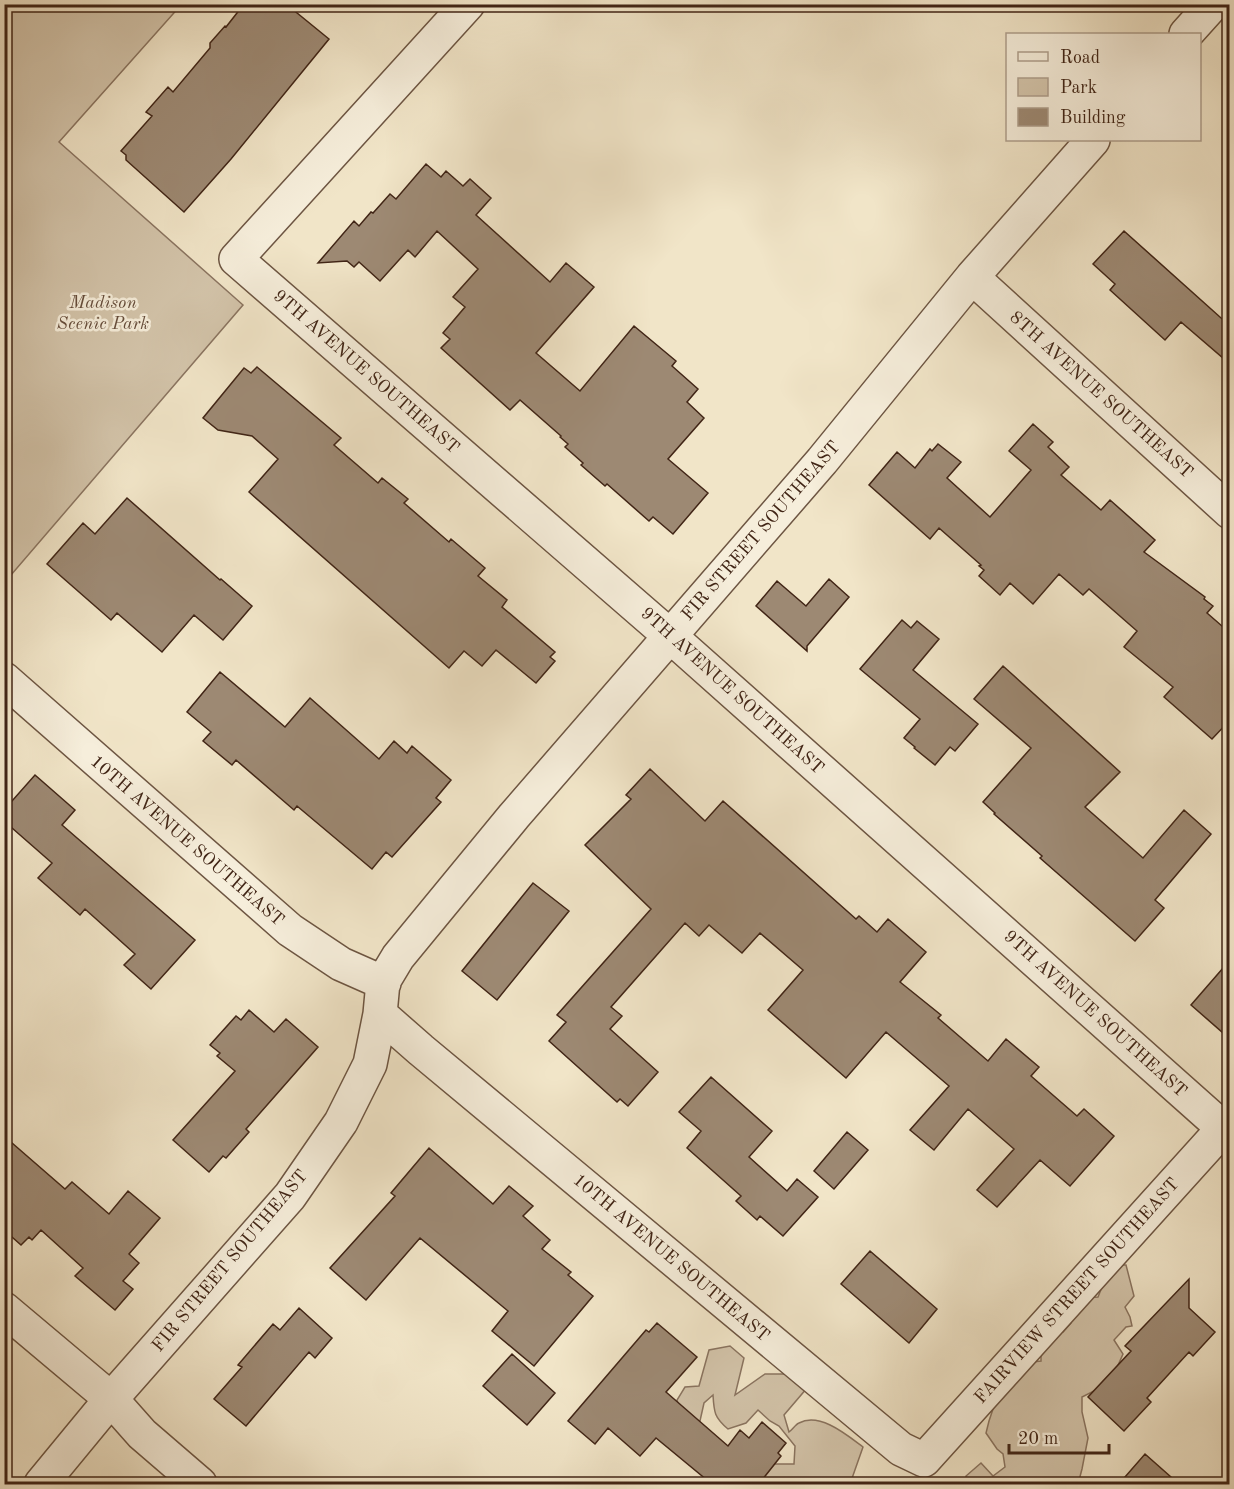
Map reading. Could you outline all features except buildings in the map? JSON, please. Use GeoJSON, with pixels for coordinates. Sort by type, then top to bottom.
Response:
{"type":"FeatureCollection","features":[{"type":"Feature","properties":{"kind":"street","name":"9TH AVENUE SOUTHEAST"},"geometry":{"type":"LineString","coordinates":[[468,4],[236,259],[670,636],[1226,1125]]}},
{"type":"Feature","properties":{"kind":"street"},"geometry":{"type":"LineString","coordinates":[[1187,33],[1213,4]]}},
{"type":"Feature","properties":{"kind":"street","name":"FIR STREET SOUTHEAST"},"geometry":{"type":"LineString","coordinates":[[41,1485],[111,1399],[290,1196],[335,1132],[370,1064],[382,999],[398,957],[514,816],[822,461],[972,277],[1092,141]]}},
{"type":"Feature","properties":{"kind":"street","name":"8TH AVENUE SOUTHEAST"},"geometry":{"type":"LineString","coordinates":[[972,277],[1230,512]]}},
{"type":"Feature","properties":{"kind":"street","name":"10TH AVENUE SOUTHEAST"},"geometry":{"type":"LineString","coordinates":[[4,679],[290,930],[342,964],[382,999],[421,1050],[901,1449],[924,1460]]}},
{"type":"Feature","properties":{"kind":"street","name":"FAIRVIEW STREET SOUTHEAST"},"geometry":{"type":"LineString","coordinates":[[924,1460],[1226,1125]]}},
{"type":"Feature","properties":{"kind":"street"},"geometry":{"type":"LineString","coordinates":[[4,1309],[111,1399],[142,1434],[200,1485]]}},
{"type":"Feature","properties":{"kind":"green space","name":"Madison Scenic Park"},"geometry":{"type":"Polygon","coordinates":[[[5,4],[181,5],[59,142],[243,305],[5,582],[5,4]]]}},
{"type":"Feature","properties":{"kind":"green space"},"geometry":{"type":"Polygon","coordinates":[[[1115,1265],[1126,1265],[1134,1296],[1125,1307],[1132,1326],[1126,1327],[1114,1340],[1123,1354],[1110,1383],[1082,1397],[1082,1412],[1088,1438],[1078,1484],[966,1484],[966,1476],[981,1463],[993,1476],[1005,1467],[1003,1454],[986,1433],[1002,1365],[1041,1361],[1041,1341],[1051,1333],[1063,1332],[1071,1323],[1072,1309],[1082,1298],[1098,1297],[1115,1265]]]}},
{"type":"Feature","properties":{"kind":"green space"},"geometry":{"type":"Polygon","coordinates":[[[730,1346],[744,1358],[735,1395],[765,1374],[789,1374],[807,1388],[784,1415],[789,1432],[799,1423],[816,1420],[833,1426],[863,1447],[850,1484],[754,1484],[766,1464],[794,1464],[795,1446],[779,1426],[758,1410],[746,1423],[728,1429],[716,1414],[713,1395],[704,1403],[700,1421],[682,1419],[677,1400],[685,1387],[699,1386],[709,1350],[730,1346]]]}}]}
